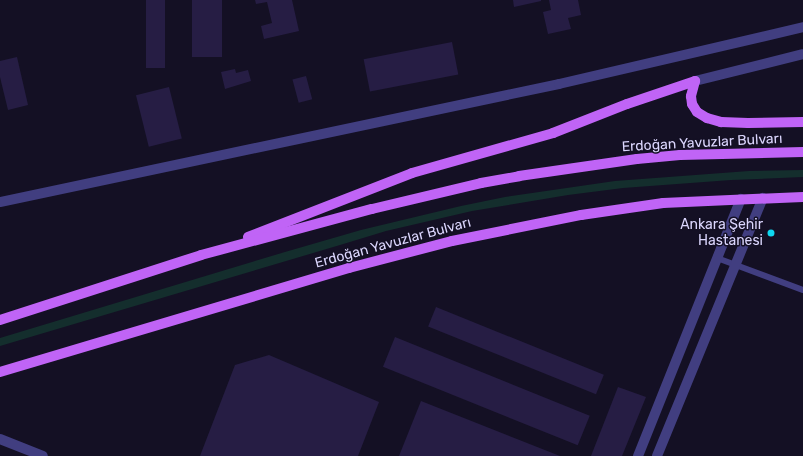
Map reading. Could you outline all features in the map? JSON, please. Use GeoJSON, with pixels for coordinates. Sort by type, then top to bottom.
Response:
{"type":"FeatureCollection","features":[{"type":"Feature","properties":{"kind":"main road"},"geometry":{"type":"LineString","coordinates":[[695,81],[691,96],[692,104],[697,112],[707,118],[721,122],[803,122]]}},
{"type":"Feature","properties":{"kind":"main road"},"geometry":{"type":"LineString","coordinates":[[201,255],[412,173],[553,133],[627,104],[695,81]]}},
{"type":"Feature","properties":{"kind":"main road","name":"Erdoğan Yavuzlar Bulvarı"},"geometry":{"type":"LineString","coordinates":[[0,320],[201,255],[424,196],[519,176],[599,164],[680,155],[803,152]]}},
{"type":"Feature","properties":{"kind":"main road","name":"Erdoğan Yavuzlar Bulvarı"},"geometry":{"type":"LineString","coordinates":[[0,372],[341,270],[452,241],[609,210],[671,202],[803,197]]}},
{"type":"Feature","properties":{"kind":"street"},"geometry":{"type":"LineString","coordinates":[[0,202],[559,84],[803,26]]}},
{"type":"Feature","properties":{"kind":"street"},"geometry":{"type":"LineString","coordinates":[[695,81],[803,54]]}},
{"type":"Feature","properties":{"kind":"street"},"geometry":{"type":"LineString","coordinates":[[657,456],[763,198]]}},
{"type":"Feature","properties":{"kind":"street"},"geometry":{"type":"LineString","coordinates":[[638,456],[741,199]]}},
{"type":"Feature","properties":{"kind":"street"},"geometry":{"type":"LineString","coordinates":[[0,439],[43,456]]}},
{"type":"Feature","properties":{"kind":"lane"},"geometry":{"type":"LineString","coordinates":[[717,258],[803,290]]}},
{"type":"Feature","properties":{"kind":"green space"},"geometry":{"type":"Polygon","coordinates":[[[803,170],[803,177],[731,180],[623,188],[568,195],[472,211],[386,231],[0,346],[0,338],[361,230],[461,206],[505,197],[615,181],[749,171],[803,170]]]}},
{"type":"Feature","properties":{"kind":"building"},"geometry":{"type":"Polygon","coordinates":[[[146,0],[165,0],[165,68],[146,68],[146,0]]]}},
{"type":"Feature","properties":{"kind":"building"},"geometry":{"type":"Polygon","coordinates":[[[192,0],[222,0],[222,57],[192,57],[192,0]]]}},
{"type":"Feature","properties":{"kind":"building"},"geometry":{"type":"Polygon","coordinates":[[[255,0],[292,0],[299,31],[264,39],[261,26],[272,23],[267,2],[256,4],[255,0]]]}},
{"type":"Feature","properties":{"kind":"building"},"geometry":{"type":"Polygon","coordinates":[[[513,0],[541,0],[541,1],[514,7],[513,0]]]}},
{"type":"Feature","properties":{"kind":"building"},"geometry":{"type":"Polygon","coordinates":[[[549,0],[578,0],[581,15],[568,18],[571,29],[548,34],[543,12],[551,10],[549,0]]]}},
{"type":"Feature","properties":{"kind":"building"},"geometry":{"type":"Polygon","coordinates":[[[452,42],[458,74],[370,92],[364,59],[452,42]]]}},
{"type":"Feature","properties":{"kind":"building"},"geometry":{"type":"Polygon","coordinates":[[[17,57],[28,105],[8,110],[0,77],[0,61],[17,57]]]}},
{"type":"Feature","properties":{"kind":"building"},"geometry":{"type":"Polygon","coordinates":[[[235,69],[236,73],[248,70],[251,81],[225,89],[221,72],[235,69]]]}},
{"type":"Feature","properties":{"kind":"building"},"geometry":{"type":"Polygon","coordinates":[[[306,76],[312,99],[299,103],[292,80],[306,76]]]}},
{"type":"Feature","properties":{"kind":"building"},"geometry":{"type":"Polygon","coordinates":[[[169,87],[182,138],[149,147],[136,95],[169,87]]]}},
{"type":"Feature","properties":{"kind":"building"},"geometry":{"type":"Polygon","coordinates":[[[436,307],[604,375],[596,394],[428,326],[436,307]]]}},
{"type":"Feature","properties":{"kind":"building"},"geometry":{"type":"Polygon","coordinates":[[[395,337],[590,416],[578,445],[383,367],[395,337]]]}},
{"type":"Feature","properties":{"kind":"building"},"geometry":{"type":"Polygon","coordinates":[[[269,355],[379,402],[358,456],[200,456],[235,365],[269,355]]]}},
{"type":"Feature","properties":{"kind":"building"},"geometry":{"type":"Polygon","coordinates":[[[618,387],[646,397],[622,456],[591,456],[618,387]]]}},
{"type":"Feature","properties":{"kind":"building"},"geometry":{"type":"Polygon","coordinates":[[[421,401],[560,456],[399,456],[421,401]]]}},
{"type":"Feature","properties":{"kind":"place","name":"Ankara Şehir Hastanesi"},"geometry":{"type":"Point","coordinates":[771,233]}}]}
